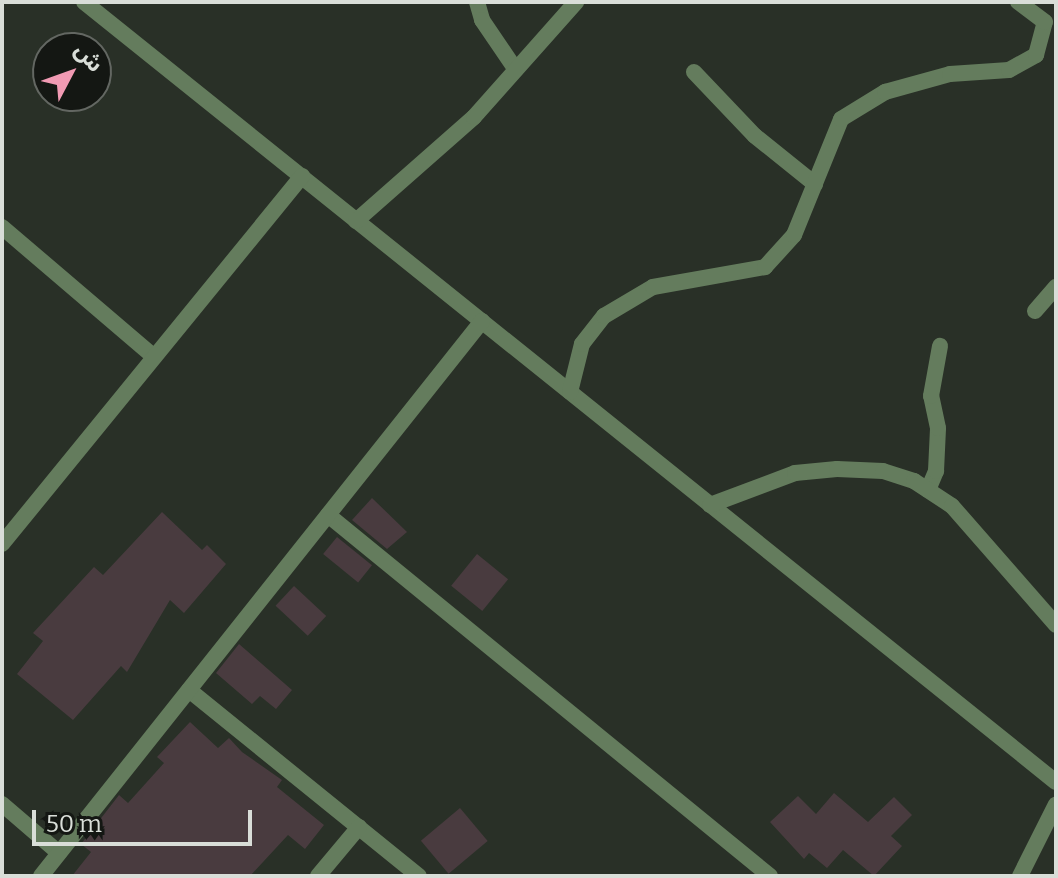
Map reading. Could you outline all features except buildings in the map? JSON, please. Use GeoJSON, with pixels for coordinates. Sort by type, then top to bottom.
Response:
{"type":"FeatureCollection","features":[{"type":"Feature","properties":{"kind":"street"},"geometry":{"type":"LineString","coordinates":[[84,2],[1056,782]]}},
{"type":"Feature","properties":{"kind":"street"},"geometry":{"type":"LineString","coordinates":[[477,2],[482,20],[516,70]]}},
{"type":"Feature","properties":{"kind":"street"},"geometry":{"type":"LineString","coordinates":[[356,221],[474,117],[576,2]]}},
{"type":"Feature","properties":{"kind":"street"},"geometry":{"type":"LineString","coordinates":[[570,392],[582,344],[604,316],[653,287],[765,267],[794,235],[841,119],[885,92],[950,74],[1009,70],[1036,55],[1050,29],[1018,2]]}},
{"type":"Feature","properties":{"kind":"street"},"geometry":{"type":"LineString","coordinates":[[694,72],[755,136],[815,184]]}},
{"type":"Feature","properties":{"kind":"street"},"geometry":{"type":"LineString","coordinates":[[5,533],[302,176]]}},
{"type":"Feature","properties":{"kind":"street"},"geometry":{"type":"LineString","coordinates":[[2,227],[154,357]]}},
{"type":"Feature","properties":{"kind":"street"},"geometry":{"type":"LineString","coordinates":[[1035,311],[1056,287]]}},
{"type":"Feature","properties":{"kind":"street"},"geometry":{"type":"LineString","coordinates":[[41,876],[482,321]]}},
{"type":"Feature","properties":{"kind":"street"},"geometry":{"type":"LineString","coordinates":[[928,490],[936,471],[938,428],[931,396],[940,346]]}},
{"type":"Feature","properties":{"kind":"street"},"geometry":{"type":"LineString","coordinates":[[710,505],[795,473],[837,469],[883,471],[914,481],[952,506],[1056,625]]}},
{"type":"Feature","properties":{"kind":"street"},"geometry":{"type":"LineString","coordinates":[[328,515],[770,876]]}},
{"type":"Feature","properties":{"kind":"street"},"geometry":{"type":"LineString","coordinates":[[189,690],[419,876]]}},
{"type":"Feature","properties":{"kind":"street"},"geometry":{"type":"LineString","coordinates":[[2,804],[59,853]]}},
{"type":"Feature","properties":{"kind":"street"},"geometry":{"type":"LineString","coordinates":[[1020,876],[1056,804]]}},
{"type":"Feature","properties":{"kind":"street"},"geometry":{"type":"LineString","coordinates":[[318,876],[359,827]]}}]}
